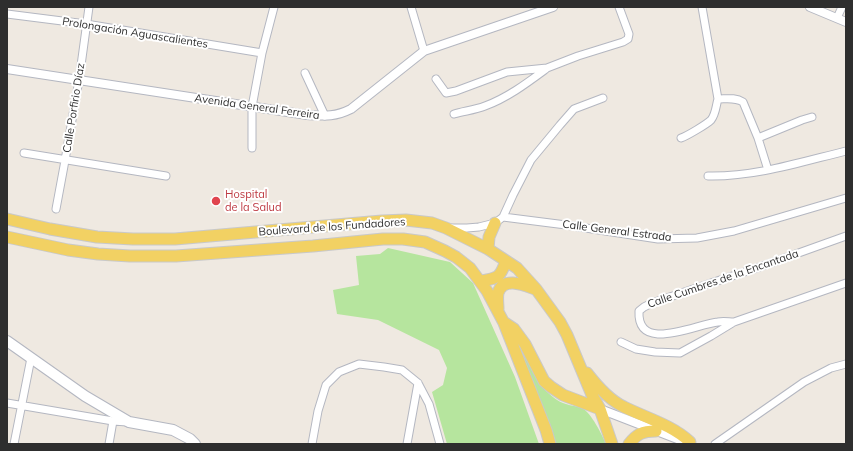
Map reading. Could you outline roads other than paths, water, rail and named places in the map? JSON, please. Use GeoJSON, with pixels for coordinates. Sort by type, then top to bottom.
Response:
{"type":"FeatureCollection","features":[{"type":"Feature","properties":{"kind":"main road","name":"Boulevard de los Fundadores"},"geometry":{"type":"LineString","coordinates":[[7,219],[50,229],[97,237],[133,239],[175,239],[406,220],[432,223],[446,228],[488,249],[517,268],[536,289],[560,322],[567,335],[592,395],[600,410],[612,444]]}},
{"type":"Feature","properties":{"kind":"main road"},"geometry":{"type":"LineString","coordinates":[[488,249],[489,237],[499,220]]}},
{"type":"Feature","properties":{"kind":"main road"},"geometry":{"type":"LineString","coordinates":[[47,246],[50,229]]}},
{"type":"Feature","properties":{"kind":"main road","name":"Boulevard de los Fundadores"},"geometry":{"type":"LineString","coordinates":[[7,237],[47,246],[98,254],[130,256],[176,256],[313,246],[383,239],[403,239],[425,242],[456,257],[470,268],[481,281],[504,323],[546,430],[550,444]]}},
{"type":"Feature","properties":{"kind":"main road"},"geometry":{"type":"LineString","coordinates":[[481,281],[498,277],[506,261]]}},
{"type":"Feature","properties":{"kind":"main road"},"geometry":{"type":"LineString","coordinates":[[498,312],[498,294],[500,288],[504,285],[513,283],[536,289]]}},
{"type":"Feature","properties":{"kind":"main road"},"geometry":{"type":"LineString","coordinates":[[504,323],[514,329],[525,344],[544,381],[551,388],[563,395],[600,410]]}},
{"type":"Feature","properties":{"kind":"main road"},"geometry":{"type":"LineString","coordinates":[[7,341],[85,396],[129,422],[173,430],[190,439],[195,444]]}},
{"type":"Feature","properties":{"kind":"main road"},"geometry":{"type":"LineString","coordinates":[[578,363],[607,395],[622,406],[659,422],[692,443]]}},
{"type":"Feature","properties":{"kind":"main road"},"geometry":{"type":"LineString","coordinates":[[629,444],[634,438],[643,432],[656,431]]}},
{"type":"Feature","properties":{"kind":"street","name":"Calle Porfirio Díaz"},"geometry":{"type":"LineString","coordinates":[[56,209],[79,80],[89,7]]}},
{"type":"Feature","properties":{"kind":"street"},"geometry":{"type":"LineString","coordinates":[[252,148],[252,107],[262,53],[274,7]]}},
{"type":"Feature","properties":{"kind":"street"},"geometry":{"type":"LineString","coordinates":[[412,7],[424,52]]}},
{"type":"Feature","properties":{"kind":"street","name":"Avenida General Ferreira"},"geometry":{"type":"LineString","coordinates":[[7,69],[252,107],[307,115],[325,116],[341,114],[351,109],[424,52],[553,7]]}},
{"type":"Feature","properties":{"kind":"street"},"geometry":{"type":"LineString","coordinates":[[436,79],[446,93],[456,91],[507,72],[547,68],[578,56],[623,42],[628,39],[629,34],[619,7]]}},
{"type":"Feature","properties":{"kind":"street"},"geometry":{"type":"LineString","coordinates":[[681,138],[711,120],[715,112],[718,99],[702,7]]}},
{"type":"Feature","properties":{"kind":"street"},"geometry":{"type":"LineString","coordinates":[[810,7],[846,22]]}},
{"type":"Feature","properties":{"kind":"street"},"geometry":{"type":"LineString","coordinates":[[837,18],[842,7]]}},
{"type":"Feature","properties":{"kind":"street","name":"Prolongación Aguascalientes"},"geometry":{"type":"LineString","coordinates":[[7,14],[86,24],[262,53]]}},
{"type":"Feature","properties":{"kind":"street"},"geometry":{"type":"LineString","coordinates":[[454,114],[484,106],[503,98],[524,86],[547,68]]}},
{"type":"Feature","properties":{"kind":"street"},"geometry":{"type":"LineString","coordinates":[[305,73],[325,116]]}},
{"type":"Feature","properties":{"kind":"street"},"geometry":{"type":"LineString","coordinates":[[499,220],[532,160],[560,125],[574,109],[603,98]]}},
{"type":"Feature","properties":{"kind":"street"},"geometry":{"type":"LineString","coordinates":[[718,99],[734,98],[743,102],[758,138],[768,170]]}},
{"type":"Feature","properties":{"kind":"street"},"geometry":{"type":"LineString","coordinates":[[758,138],[812,117]]}},
{"type":"Feature","properties":{"kind":"street"},"geometry":{"type":"LineString","coordinates":[[708,176],[768,170],[846,151]]}},
{"type":"Feature","properties":{"kind":"street"},"geometry":{"type":"LineString","coordinates":[[24,153],[166,176]]}},
{"type":"Feature","properties":{"kind":"street","name":"Calle General Estrada"},"geometry":{"type":"LineString","coordinates":[[446,228],[479,227],[499,220],[566,225],[658,239],[698,238],[734,231],[846,198]]}},
{"type":"Feature","properties":{"kind":"street","name":"Calle Cumbres de la Encantada"},"geometry":{"type":"LineString","coordinates":[[734,322],[718,322],[666,334],[654,334],[647,331],[641,325],[639,311],[652,303],[846,236]]}},
{"type":"Feature","properties":{"kind":"street","name":"Calle Cumbres de la Encantada"},"geometry":{"type":"LineString","coordinates":[[621,342],[636,349],[655,352],[680,353],[734,322],[846,283]]}},
{"type":"Feature","properties":{"kind":"street"},"geometry":{"type":"LineString","coordinates":[[14,444],[31,358]]}},
{"type":"Feature","properties":{"kind":"street"},"geometry":{"type":"LineString","coordinates":[[312,444],[318,411],[326,385],[338,372],[359,364],[384,366],[402,370],[418,383],[429,404],[440,444]]}},
{"type":"Feature","properties":{"kind":"street"},"geometry":{"type":"LineString","coordinates":[[715,444],[804,382],[831,368],[846,364]]}},
{"type":"Feature","properties":{"kind":"street"},"geometry":{"type":"LineString","coordinates":[[407,444],[418,383]]}},
{"type":"Feature","properties":{"kind":"street"},"geometry":{"type":"LineString","coordinates":[[7,403],[113,421],[129,422]]}},
{"type":"Feature","properties":{"kind":"street"},"geometry":{"type":"LineString","coordinates":[[600,410],[680,440],[692,443]]}},
{"type":"Feature","properties":{"kind":"street"},"geometry":{"type":"LineString","coordinates":[[109,444],[113,421]]}},
{"type":"Feature","properties":{"kind":"place","name":"Hospital de la Salud"},"geometry":{"type":"Point","coordinates":[216,201]}}]}
